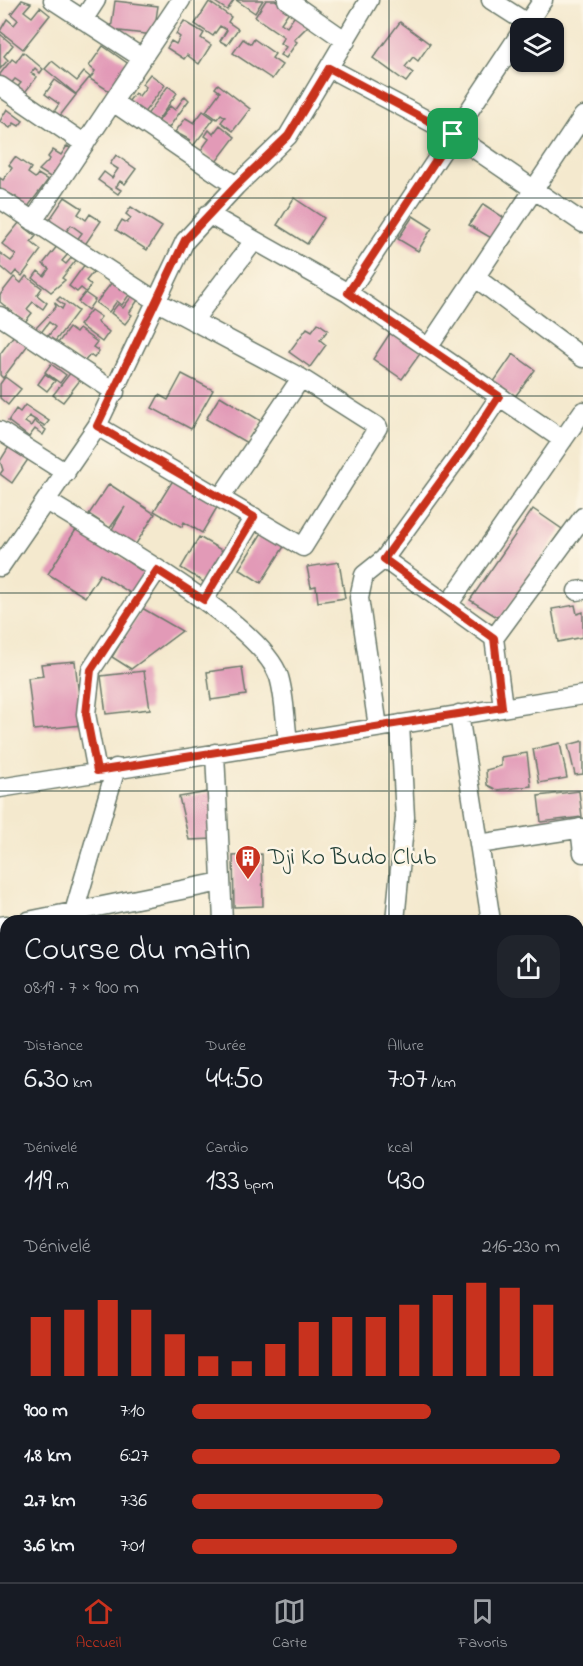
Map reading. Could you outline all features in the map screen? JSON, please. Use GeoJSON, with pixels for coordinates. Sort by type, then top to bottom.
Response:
{"type":"FeatureCollection","features":[{"type":"Feature","properties":{"kind":"street"},"geometry":{"type":"LineString","coordinates":[[53,0],[142,58]]}},
{"type":"Feature","properties":{"kind":"street"},"geometry":{"type":"LineString","coordinates":[[83,20],[96,0]]}},
{"type":"Feature","properties":{"kind":"street"},"geometry":{"type":"LineString","coordinates":[[33,221],[181,0]]}},
{"type":"Feature","properties":{"kind":"street"},"geometry":{"type":"LineString","coordinates":[[287,0],[346,41]]}},
{"type":"Feature","properties":{"kind":"street"},"geometry":{"type":"LineString","coordinates":[[0,567],[97,426],[185,240],[208,214],[288,136],[369,0]]}},
{"type":"Feature","properties":{"kind":"street"},"geometry":{"type":"LineString","coordinates":[[491,0],[512,18]]}},
{"type":"Feature","properties":{"kind":"street"},"geometry":{"type":"LineString","coordinates":[[531,18],[543,0]]}},
{"type":"Feature","properties":{"kind":"street"},"geometry":{"type":"LineString","coordinates":[[348,293],[510,49]]}},
{"type":"Feature","properties":{"kind":"street"},"geometry":{"type":"LineString","coordinates":[[329,68],[453,134],[583,223]]}},
{"type":"Feature","properties":{"kind":"street"},"geometry":{"type":"LineString","coordinates":[[0,86],[85,144]]}},
{"type":"Feature","properties":{"kind":"street"},"geometry":{"type":"LineString","coordinates":[[113,102],[236,186]]}},
{"type":"Feature","properties":{"kind":"street"},"geometry":{"type":"LineString","coordinates":[[428,348],[583,116]]}},
{"type":"Feature","properties":{"kind":"street"},"geometry":{"type":"LineString","coordinates":[[0,199],[156,301],[301,378],[378,427],[303,547],[97,426]]}},
{"type":"Feature","properties":{"kind":"street"},"geometry":{"type":"LineString","coordinates":[[208,214],[348,293],[563,441]]}},
{"type":"Feature","properties":{"kind":"street"},"geometry":{"type":"LineString","coordinates":[[193,321],[254,240]]}},
{"type":"Feature","properties":{"kind":"street"},"geometry":{"type":"LineString","coordinates":[[476,278],[583,358]]}},
{"type":"Feature","properties":{"kind":"street"},"geometry":{"type":"LineString","coordinates":[[0,316],[115,392]]}},
{"type":"Feature","properties":{"kind":"street"},"geometry":{"type":"LineString","coordinates":[[221,497],[301,378]]}},
{"type":"Feature","properties":{"kind":"street"},"geometry":{"type":"LineString","coordinates":[[378,727],[359,598],[364,575],[384,559],[467,445],[499,396]]}},
{"type":"Feature","properties":{"kind":"street"},"geometry":{"type":"LineString","coordinates":[[448,605],[583,411]]}},
{"type":"Feature","properties":{"kind":"street"},"geometry":{"type":"LineString","coordinates":[[0,431],[66,473]]}},
{"type":"Feature","properties":{"kind":"street"},"geometry":{"type":"LineString","coordinates":[[47,501],[204,600],[248,635],[268,657],[279,678],[288,741]]}},
{"type":"Feature","properties":{"kind":"street"},"geometry":{"type":"LineString","coordinates":[[204,600],[254,517]]}},
{"type":"Feature","properties":{"kind":"street"},"geometry":{"type":"LineString","coordinates":[[502,707],[494,638],[583,517]]}},
{"type":"Feature","properties":{"kind":"street"},"geometry":{"type":"LineString","coordinates":[[384,559],[494,638]]}},
{"type":"Feature","properties":{"kind":"street"},"geometry":{"type":"LineString","coordinates":[[97,771],[86,714],[91,670],[157,570]]}},
{"type":"Feature","properties":{"kind":"street"},"geometry":{"type":"LineString","coordinates":[[0,788],[583,695]]}},
{"type":"Feature","properties":{"kind":"street"},"geometry":{"type":"LineString","coordinates":[[459,714],[490,915]]}},
{"type":"Feature","properties":{"kind":"street"},"geometry":{"type":"LineString","coordinates":[[396,915],[405,818],[400,724]]}},
{"type":"Feature","properties":{"kind":"street"},"geometry":{"type":"LineString","coordinates":[[215,753],[223,915]]}},
{"type":"Feature","properties":{"kind":"street"},"geometry":{"type":"LineString","coordinates":[[74,915],[116,768]]}},
{"type":"Feature","properties":{"kind":"street"},"geometry":{"type":"LineString","coordinates":[[479,844],[581,828],[583,853]]}},
{"type":"Feature","properties":{"kind":"street"},"geometry":{"type":"LineString","coordinates":[[78,915],[222,882]]}},
{"type":"Feature","properties":{"kind":"building"},"geometry":{"type":"Polygon","coordinates":[[[22,0],[31,3],[24,11],[32,17],[40,7],[50,15],[23,49],[0,31],[7,19],[14,25],[18,20],[11,14],[22,0]]]}},
{"type":"Feature","properties":{"kind":"building"},"geometry":{"type":"Polygon","coordinates":[[[212,0],[234,0],[227,10],[212,0]]]}},
{"type":"Feature","properties":{"kind":"building"},"geometry":{"type":"Polygon","coordinates":[[[236,0],[263,0],[255,13],[236,0]]]}},
{"type":"Feature","properties":{"kind":"building"},"geometry":{"type":"Polygon","coordinates":[[[266,0],[275,0],[290,10],[281,23],[287,27],[296,14],[310,24],[294,40],[297,42],[286,58],[280,55],[286,47],[280,43],[284,37],[255,17],[266,0]]]}},
{"type":"Feature","properties":{"kind":"building"},"geometry":{"type":"Polygon","coordinates":[[[115,1],[158,6],[156,19],[161,19],[154,35],[111,30],[115,1]]]}},
{"type":"Feature","properties":{"kind":"building"},"geometry":{"type":"Polygon","coordinates":[[[209,2],[231,17],[228,22],[238,29],[227,45],[220,41],[227,30],[220,26],[213,36],[195,24],[209,2]]]}},
{"type":"Feature","properties":{"kind":"building"},"geometry":{"type":"Polygon","coordinates":[[[184,21],[204,33],[201,38],[211,45],[199,64],[187,55],[184,59],[167,48],[171,41],[176,44],[180,37],[176,34],[184,21]]]}},
{"type":"Feature","properties":{"kind":"building"},"geometry":{"type":"Polygon","coordinates":[[[400,22],[430,44],[418,61],[413,57],[405,67],[413,73],[406,82],[373,58],[400,22]]]}},
{"type":"Feature","properties":{"kind":"building"},"geometry":{"type":"Polygon","coordinates":[[[0,34],[13,45],[4,56],[8,60],[0,69],[0,34]]]}},
{"type":"Feature","properties":{"kind":"building"},"geometry":{"type":"Polygon","coordinates":[[[243,39],[251,44],[254,39],[275,54],[272,58],[282,65],[272,79],[233,53],[243,39]]]}},
{"type":"Feature","properties":{"kind":"building"},"geometry":{"type":"Polygon","coordinates":[[[103,46],[130,65],[111,92],[90,79],[95,71],[89,66],[103,46]]]}},
{"type":"Feature","properties":{"kind":"building"},"geometry":{"type":"Polygon","coordinates":[[[23,52],[43,69],[40,73],[35,68],[31,73],[37,77],[22,96],[15,90],[21,83],[15,79],[9,86],[0,79],[0,74],[12,59],[16,62],[23,52]]]}},
{"type":"Feature","properties":{"kind":"building"},"geometry":{"type":"Polygon","coordinates":[[[52,61],[77,81],[84,72],[90,77],[76,94],[45,69],[52,61]]]}},
{"type":"Feature","properties":{"kind":"building"},"geometry":{"type":"Polygon","coordinates":[[[150,74],[165,85],[143,114],[128,102],[135,93],[139,96],[146,87],[142,84],[150,74]]]}},
{"type":"Feature","properties":{"kind":"building"},"geometry":{"type":"Polygon","coordinates":[[[55,80],[76,95],[59,117],[53,113],[59,104],[45,94],[55,80]]]}},
{"type":"Feature","properties":{"kind":"building"},"geometry":{"type":"Polygon","coordinates":[[[218,84],[250,109],[233,131],[221,122],[225,117],[221,114],[217,119],[206,111],[220,92],[215,88],[218,84]]]}},
{"type":"Feature","properties":{"kind":"building"},"geometry":{"type":"Polygon","coordinates":[[[168,86],[177,93],[156,123],[146,116],[168,86]]]}},
{"type":"Feature","properties":{"kind":"building"},"geometry":{"type":"Polygon","coordinates":[[[185,96],[189,100],[167,130],[157,123],[170,106],[175,110],[185,96]]]}},
{"type":"Feature","properties":{"kind":"building"},"geometry":{"type":"Polygon","coordinates":[[[7,109],[23,121],[19,126],[14,123],[10,128],[0,121],[7,109]]]}},
{"type":"Feature","properties":{"kind":"building"},"geometry":{"type":"Polygon","coordinates":[[[203,111],[214,119],[193,146],[188,142],[190,140],[175,132],[186,118],[194,123],[203,111]]]}},
{"type":"Feature","properties":{"kind":"building"},"geometry":{"type":"Polygon","coordinates":[[[220,125],[235,137],[216,162],[201,150],[209,139],[205,136],[209,130],[213,134],[220,125]]]}},
{"type":"Feature","properties":{"kind":"building"},"geometry":{"type":"Polygon","coordinates":[[[67,146],[75,151],[55,180],[39,170],[50,159],[48,157],[53,150],[61,155],[67,146]]]}},
{"type":"Feature","properties":{"kind":"building"},"geometry":{"type":"Polygon","coordinates":[[[116,155],[136,169],[125,184],[120,181],[116,187],[121,190],[118,194],[98,180],[104,172],[112,178],[118,169],[110,164],[116,155]]]}},
{"type":"Feature","properties":{"kind":"building"},"geometry":{"type":"Polygon","coordinates":[[[15,157],[31,168],[28,173],[35,178],[38,174],[48,180],[27,208],[14,199],[16,197],[0,189],[0,178],[3,180],[12,168],[9,165],[15,157]]]}},
{"type":"Feature","properties":{"kind":"building"},"geometry":{"type":"Polygon","coordinates":[[[65,197],[82,208],[78,214],[86,220],[90,214],[101,221],[84,246],[76,241],[82,233],[71,225],[65,233],[48,222],[65,197]]]}},
{"type":"Feature","properties":{"kind":"building"},"geometry":{"type":"Polygon","coordinates":[[[294,198],[324,218],[307,244],[277,225],[294,198]]]}},
{"type":"Feature","properties":{"kind":"building"},"geometry":{"type":"Polygon","coordinates":[[[483,204],[506,219],[493,239],[469,225],[483,204]]]}},
{"type":"Feature","properties":{"kind":"building"},"geometry":{"type":"Polygon","coordinates":[[[131,207],[162,227],[147,250],[116,230],[122,220],[127,223],[131,218],[126,214],[131,207]]]}},
{"type":"Feature","properties":{"kind":"building"},"geometry":{"type":"Polygon","coordinates":[[[413,216],[432,228],[418,251],[398,239],[413,216]]]}},
{"type":"Feature","properties":{"kind":"building"},"geometry":{"type":"Polygon","coordinates":[[[19,223],[36,236],[31,242],[41,250],[22,276],[16,271],[12,276],[0,266],[0,253],[11,261],[16,255],[2,244],[19,223]]]}},
{"type":"Feature","properties":{"kind":"building"},"geometry":{"type":"Polygon","coordinates":[[[58,245],[69,253],[62,261],[66,264],[73,256],[77,259],[62,278],[65,280],[51,292],[33,278],[38,271],[44,276],[49,269],[43,264],[58,245]]]}},
{"type":"Feature","properties":{"kind":"building"},"geometry":{"type":"Polygon","coordinates":[[[85,264],[94,271],[86,281],[91,285],[86,292],[81,288],[77,292],[69,286],[85,264]]]}},
{"type":"Feature","properties":{"kind":"building"},"geometry":{"type":"Polygon","coordinates":[[[26,276],[42,288],[37,295],[47,303],[43,309],[33,302],[27,309],[32,313],[25,322],[0,302],[0,295],[14,277],[21,283],[26,276]]]}},
{"type":"Feature","properties":{"kind":"building"},"geometry":{"type":"Polygon","coordinates":[[[112,282],[129,295],[122,305],[117,301],[109,312],[96,303],[112,282]]]}},
{"type":"Feature","properties":{"kind":"building"},"geometry":{"type":"Polygon","coordinates":[[[85,293],[95,300],[88,310],[78,302],[85,293]]]}},
{"type":"Feature","properties":{"kind":"building"},"geometry":{"type":"Polygon","coordinates":[[[132,296],[138,300],[129,313],[132,315],[125,324],[111,313],[118,304],[123,308],[132,296]]]}},
{"type":"Feature","properties":{"kind":"building"},"geometry":{"type":"Polygon","coordinates":[[[60,297],[78,311],[53,344],[46,339],[55,327],[49,322],[40,334],[34,330],[56,307],[55,303],[62,309],[64,305],[57,300],[60,297]]]}},
{"type":"Feature","properties":{"kind":"building"},"geometry":{"type":"Polygon","coordinates":[[[91,310],[101,317],[97,322],[109,332],[102,342],[79,325],[91,310]]]}},
{"type":"Feature","properties":{"kind":"building"},"geometry":{"type":"Polygon","coordinates":[[[318,323],[328,330],[320,340],[326,345],[310,367],[289,352],[307,328],[312,331],[318,323]]]}},
{"type":"Feature","properties":{"kind":"building"},"geometry":{"type":"Polygon","coordinates":[[[69,328],[76,333],[79,329],[97,342],[93,347],[99,351],[94,358],[90,355],[83,363],[58,343],[69,328]]]}},
{"type":"Feature","properties":{"kind":"building"},"geometry":{"type":"Polygon","coordinates":[[[392,330],[422,351],[402,379],[373,359],[392,330]]]}},
{"type":"Feature","properties":{"kind":"building"},"geometry":{"type":"Polygon","coordinates":[[[14,335],[28,345],[3,378],[0,375],[0,354],[14,335]]]}},
{"type":"Feature","properties":{"kind":"building"},"geometry":{"type":"Polygon","coordinates":[[[513,354],[535,370],[514,398],[493,383],[513,354]]]}},
{"type":"Feature","properties":{"kind":"building"},"geometry":{"type":"Polygon","coordinates":[[[51,364],[66,375],[60,383],[45,372],[51,364]]]}},
{"type":"Feature","properties":{"kind":"building"},"geometry":{"type":"Polygon","coordinates":[[[71,372],[81,379],[63,402],[53,395],[71,372]]]}},
{"type":"Feature","properties":{"kind":"building"},"geometry":{"type":"Polygon","coordinates":[[[45,374],[55,381],[47,391],[38,384],[45,374]]]}},
{"type":"Feature","properties":{"kind":"building"},"geometry":{"type":"Polygon","coordinates":[[[182,374],[213,390],[191,429],[152,408],[159,395],[168,400],[182,374]]]}},
{"type":"Feature","properties":{"kind":"building"},"geometry":{"type":"Polygon","coordinates":[[[5,377],[21,389],[8,405],[0,398],[0,384],[5,377]]]}},
{"type":"Feature","properties":{"kind":"building"},"geometry":{"type":"Polygon","coordinates":[[[220,396],[261,421],[247,443],[206,419],[220,396]]]}},
{"type":"Feature","properties":{"kind":"building"},"geometry":{"type":"Polygon","coordinates":[[[25,405],[49,421],[45,426],[29,416],[25,422],[31,426],[34,421],[46,430],[43,435],[35,429],[29,437],[8,421],[16,409],[20,412],[25,405]]]}},
{"type":"Feature","properties":{"kind":"building"},"geometry":{"type":"Polygon","coordinates":[[[10,445],[29,458],[12,483],[0,474],[3,470],[0,461],[10,445]]]}},
{"type":"Feature","properties":{"kind":"building"},"geometry":{"type":"Polygon","coordinates":[[[175,477],[219,504],[202,533],[184,522],[182,527],[154,511],[175,477]]]}},
{"type":"Feature","properties":{"kind":"building"},"geometry":{"type":"Polygon","coordinates":[[[109,484],[155,514],[134,547],[110,533],[125,507],[110,528],[89,514],[109,484]]]}},
{"type":"Feature","properties":{"kind":"building"},"geometry":{"type":"Polygon","coordinates":[[[533,509],[562,529],[500,619],[470,600],[533,509]]]}},
{"type":"Feature","properties":{"kind":"building"},"geometry":{"type":"Polygon","coordinates":[[[77,528],[148,575],[135,596],[100,574],[85,597],[48,574],[77,528]]]}},
{"type":"Feature","properties":{"kind":"building"},"geometry":{"type":"Polygon","coordinates":[[[263,531],[285,545],[261,583],[239,569],[263,531]]]}},
{"type":"Feature","properties":{"kind":"building"},"geometry":{"type":"Polygon","coordinates":[[[199,537],[223,551],[205,583],[181,568],[199,537]]]}},
{"type":"Feature","properties":{"kind":"building"},"geometry":{"type":"Polygon","coordinates":[[[339,562],[345,598],[318,602],[316,586],[311,587],[307,567],[339,562]]]}},
{"type":"Feature","properties":{"kind":"building"},"geometry":{"type":"Polygon","coordinates":[[[575,605],[577,614],[583,612],[583,637],[558,642],[552,609],[575,605]]]}},
{"type":"Feature","properties":{"kind":"building"},"geometry":{"type":"Polygon","coordinates":[[[142,608],[182,631],[131,669],[112,657],[142,608]]]}},
{"type":"Feature","properties":{"kind":"building"},"geometry":{"type":"Polygon","coordinates":[[[75,661],[82,725],[34,730],[28,678],[43,676],[41,664],[75,661]]]}},
{"type":"Feature","properties":{"kind":"building"},"geometry":{"type":"Polygon","coordinates":[[[242,667],[246,695],[211,700],[207,672],[242,667]]]}},
{"type":"Feature","properties":{"kind":"building"},"geometry":{"type":"Polygon","coordinates":[[[144,671],[150,709],[106,714],[101,676],[144,671]]]}},
{"type":"Feature","properties":{"kind":"building"},"geometry":{"type":"Polygon","coordinates":[[[583,741],[583,774],[575,775],[568,745],[583,741]]]}},
{"type":"Feature","properties":{"kind":"building"},"geometry":{"type":"Polygon","coordinates":[[[560,743],[567,778],[539,783],[533,749],[560,743]]]}},
{"type":"Feature","properties":{"kind":"building"},"geometry":{"type":"Polygon","coordinates":[[[527,753],[531,786],[497,790],[487,785],[486,770],[501,766],[501,757],[527,753]]]}},
{"type":"Feature","properties":{"kind":"building"},"geometry":{"type":"Polygon","coordinates":[[[214,791],[214,839],[189,840],[179,797],[214,791]]]}},
{"type":"Feature","properties":{"kind":"building"},"geometry":{"type":"Polygon","coordinates":[[[579,791],[582,817],[541,822],[538,796],[579,791]]]}},
{"type":"Feature","properties":{"kind":"building","name":"Dji Ko Budo Club"},"geometry":{"type":"Polygon","coordinates":[[[262,854],[263,906],[234,907],[233,856],[262,854]]]}},
{"type":"Feature","properties":{"kind":"place","name":"Dji Ko Budo Club"},"geometry":{"type":"Point","coordinates":[248,881]}},
{"type":"Feature","properties":{"kind":"route"},"geometry":{"type":"LineString","coordinates":[[329,68],[453,134],[348,293],[499,396],[467,445],[384,559],[494,638],[502,707],[97,771],[86,714],[91,670],[157,570],[204,600],[254,517],[97,426],[185,240],[208,214],[288,136],[329,68]]}}]}
